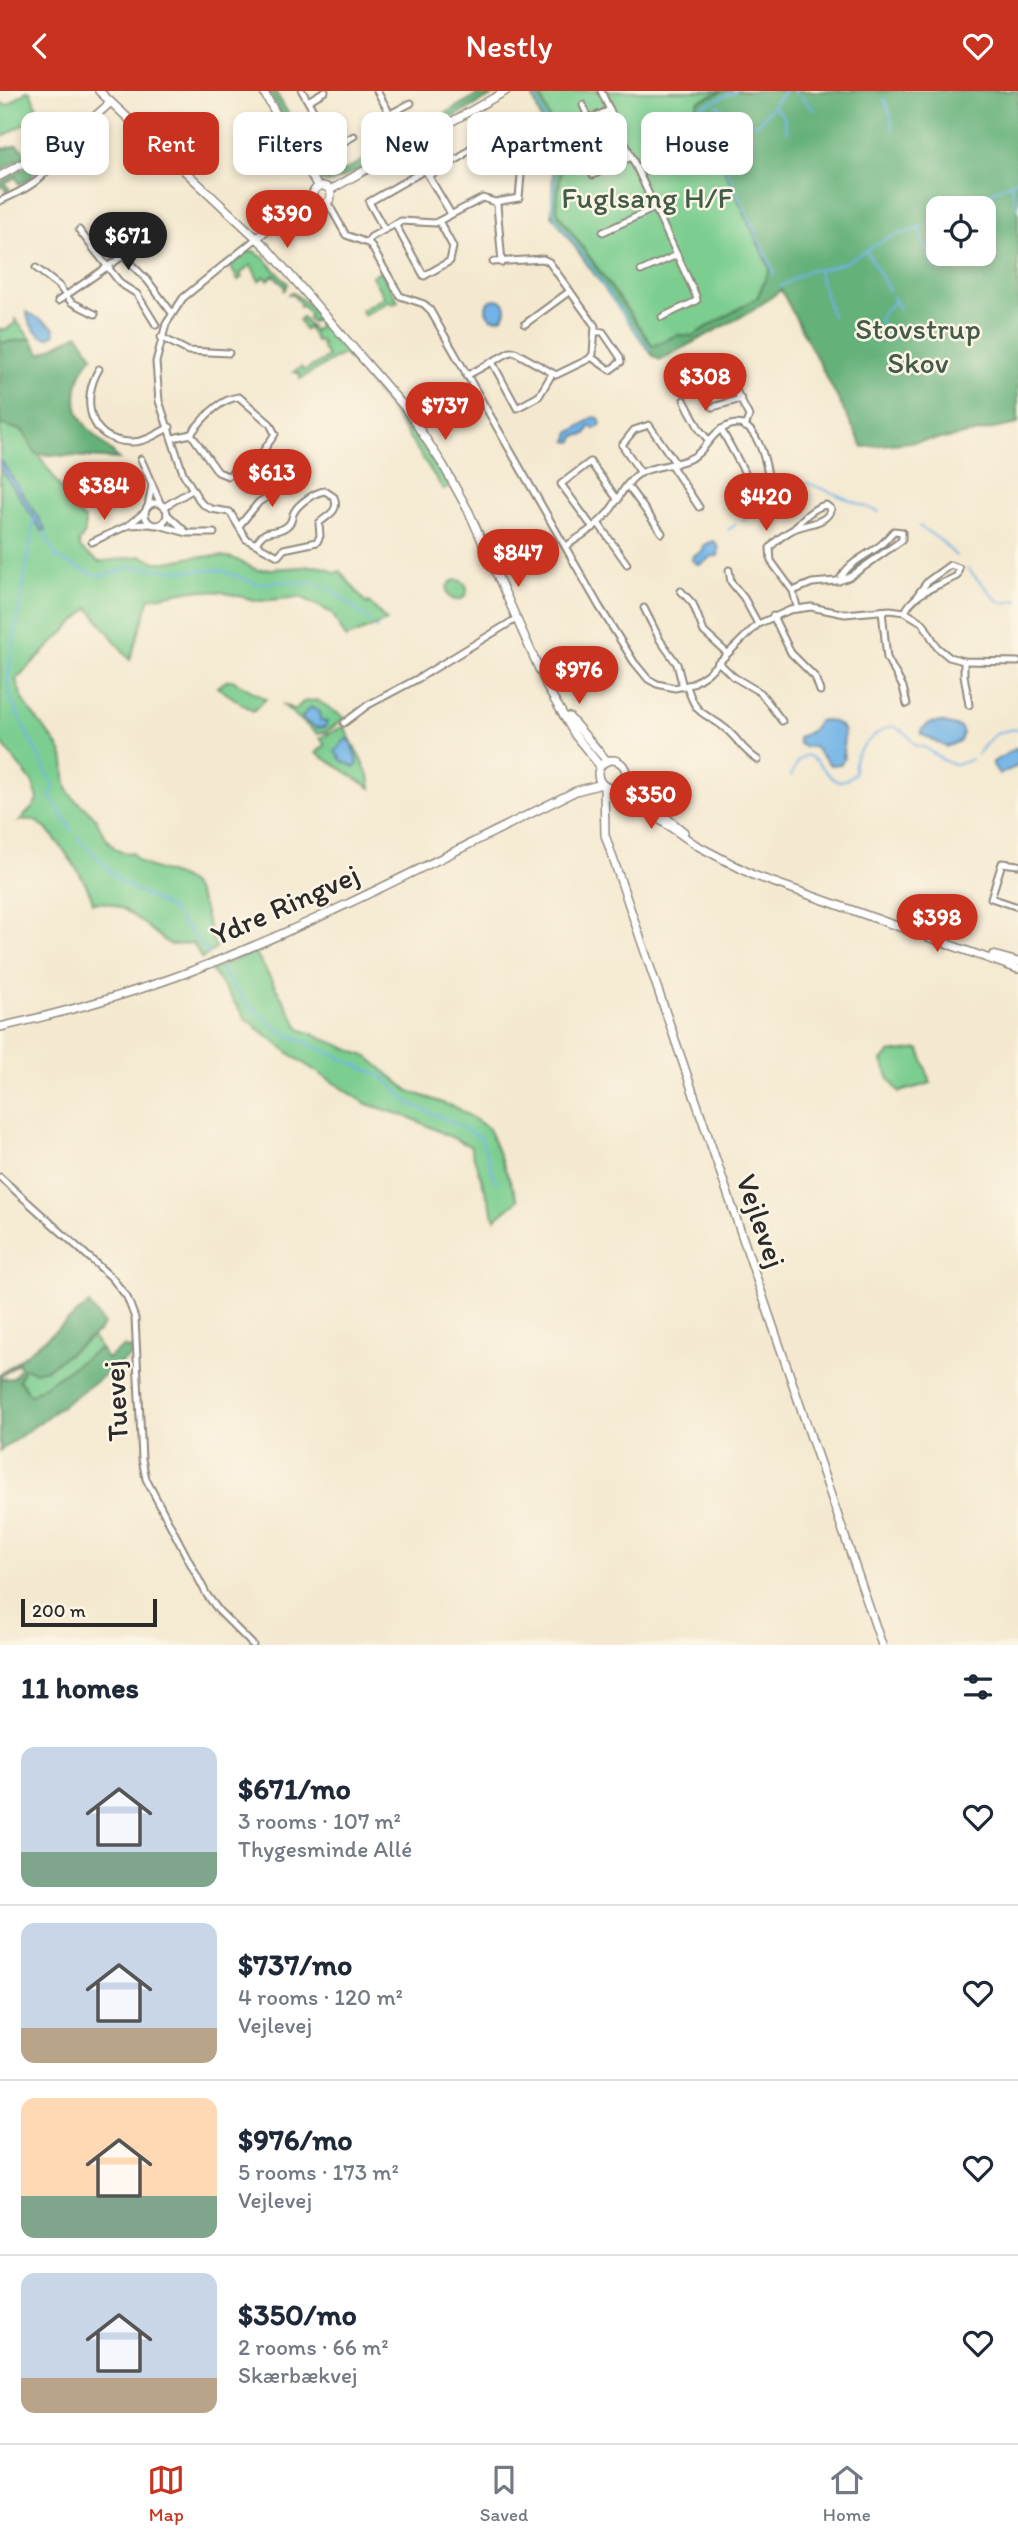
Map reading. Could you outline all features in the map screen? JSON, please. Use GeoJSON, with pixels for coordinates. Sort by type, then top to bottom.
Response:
{"type":"FeatureCollection","features":[{"type":"Feature","properties":{"kind":"street"},"geometry":{"type":"LineString","coordinates":[[99,91],[257,238],[391,389],[420,428],[469,512],[542,675],[602,767],[603,785],[619,784],[660,820],[696,845],[753,875],[1018,969]]}},
{"type":"Feature","properties":{"kind":"street"},"geometry":{"type":"LineString","coordinates":[[263,91],[318,187]]}},
{"type":"Feature","properties":{"kind":"street"},"geometry":{"type":"LineString","coordinates":[[302,91],[334,147],[354,136]]}},
{"type":"Feature","properties":{"kind":"street"},"geometry":{"type":"LineString","coordinates":[[307,101],[325,91]]}},
{"type":"Feature","properties":{"kind":"street"},"geometry":{"type":"LineString","coordinates":[[377,91],[390,114],[411,103]]}},
{"type":"Feature","properties":{"kind":"street"},"geometry":{"type":"LineString","coordinates":[[330,190],[506,91]]}},
{"type":"Feature","properties":{"kind":"street"},"geometry":{"type":"LineString","coordinates":[[601,91],[697,300],[662,317]]}},
{"type":"Feature","properties":{"kind":"street"},"geometry":{"type":"LineString","coordinates":[[100,112],[110,103]]}},
{"type":"Feature","properties":{"kind":"street"},"geometry":{"type":"LineString","coordinates":[[583,106],[589,119],[610,110]]}},
{"type":"Feature","properties":{"kind":"street"},"geometry":{"type":"LineString","coordinates":[[368,242],[371,237],[401,221],[435,223],[478,199],[495,202],[519,198],[522,164],[513,128],[478,141],[461,157],[430,176]]}},
{"type":"Feature","properties":{"kind":"street"},"geometry":{"type":"LineString","coordinates":[[627,159],[631,157]]}},
{"type":"Feature","properties":{"kind":"street"},"geometry":{"type":"LineString","coordinates":[[0,176],[21,165]]}},
{"type":"Feature","properties":{"kind":"street"},"geometry":{"type":"LineString","coordinates":[[384,229],[369,202],[425,170],[451,214]]}},
{"type":"Feature","properties":{"kind":"street"},"geometry":{"type":"LineString","coordinates":[[0,201],[32,186],[42,175]]}},
{"type":"Feature","properties":{"kind":"street"},"geometry":{"type":"LineString","coordinates":[[314,199],[314,191],[325,186],[330,190],[328,204]]}},
{"type":"Feature","properties":{"kind":"street"},"geometry":{"type":"LineString","coordinates":[[256,544],[266,532],[287,527],[295,510],[316,492],[325,491],[334,497],[336,507],[333,513],[319,523],[320,536],[317,542],[284,549],[278,556],[246,539],[230,512],[206,506],[192,490],[183,473],[156,388],[156,362],[161,337],[172,313],[194,288],[278,220],[314,199]]}},
{"type":"Feature","properties":{"kind":"street"},"geometry":{"type":"LineString","coordinates":[[314,199],[321,204],[328,204]]}},
{"type":"Feature","properties":{"kind":"street"},"geometry":{"type":"LineString","coordinates":[[495,202],[502,263]]}},
{"type":"Feature","properties":{"kind":"street"},"geometry":{"type":"LineString","coordinates":[[328,204],[346,235],[368,242],[400,296],[430,310],[641,673],[657,684],[685,686],[697,681],[758,624],[797,607],[856,614],[905,612],[923,623],[932,641],[943,653],[964,661],[1018,662]]}},
{"type":"Feature","properties":{"kind":"street"},"geometry":{"type":"LineString","coordinates":[[603,232],[655,208]]}},
{"type":"Feature","properties":{"kind":"street"},"geometry":{"type":"LineString","coordinates":[[395,224],[424,276],[450,261],[453,247],[439,221]]}},
{"type":"Feature","properties":{"kind":"street"},"geometry":{"type":"LineString","coordinates":[[79,230],[121,284],[137,294],[156,325]]}},
{"type":"Feature","properties":{"kind":"street"},"geometry":{"type":"LineString","coordinates":[[641,271],[677,255]]}},
{"type":"Feature","properties":{"kind":"street"},"geometry":{"type":"LineString","coordinates":[[58,301],[120,257],[125,257],[148,281],[172,313]]}},
{"type":"Feature","properties":{"kind":"street"},"geometry":{"type":"LineString","coordinates":[[466,376],[510,352],[515,352],[552,374],[560,375],[591,357],[595,326],[546,260],[493,262]]}},
{"type":"Feature","properties":{"kind":"street"},"geometry":{"type":"LineString","coordinates":[[36,268],[59,286],[71,302],[95,314]]}},
{"type":"Feature","properties":{"kind":"street"},"geometry":{"type":"LineString","coordinates":[[525,324],[570,291]]}},
{"type":"Feature","properties":{"kind":"street"},"geometry":{"type":"LineString","coordinates":[[591,357],[610,370],[621,362],[603,332],[596,332]]}},
{"type":"Feature","properties":{"kind":"street"},"geometry":{"type":"LineString","coordinates":[[161,337],[193,352],[229,353]]}},
{"type":"Feature","properties":{"kind":"street"},"geometry":{"type":"LineString","coordinates":[[492,362],[517,408],[539,396],[552,374]]}},
{"type":"Feature","properties":{"kind":"street"},"geometry":{"type":"LineString","coordinates":[[99,369],[91,383],[89,398],[90,413],[98,428],[111,438],[131,443],[148,439],[170,427]]}},
{"type":"Feature","properties":{"kind":"street"},"geometry":{"type":"LineString","coordinates":[[702,384],[729,375],[749,416],[745,427]]}},
{"type":"Feature","properties":{"kind":"street"},"geometry":{"type":"LineString","coordinates":[[173,438],[191,434],[218,407],[233,397],[239,397],[270,424],[275,435],[261,454],[228,476],[218,472],[191,434]]}},
{"type":"Feature","properties":{"kind":"street"},"geometry":{"type":"LineString","coordinates":[[713,407],[741,399]]}},
{"type":"Feature","properties":{"kind":"street"},"geometry":{"type":"LineString","coordinates":[[684,400],[709,441]]}},
{"type":"Feature","properties":{"kind":"street"},"geometry":{"type":"LineString","coordinates":[[566,546],[595,526],[641,473],[693,457],[721,429],[737,424],[751,431],[762,447],[771,493]]}},
{"type":"Feature","properties":{"kind":"street"},"geometry":{"type":"LineString","coordinates":[[641,473],[622,445],[634,430],[649,425],[699,507]]}},
{"type":"Feature","properties":{"kind":"street"},"geometry":{"type":"LineString","coordinates":[[721,429],[744,473]]}},
{"type":"Feature","properties":{"kind":"street"},"geometry":{"type":"LineString","coordinates":[[141,459],[164,508],[187,533]]}},
{"type":"Feature","properties":{"kind":"street"},"geometry":{"type":"LineString","coordinates":[[618,500],[590,462],[561,484],[627,564]]}},
{"type":"Feature","properties":{"kind":"street"},"geometry":{"type":"LineString","coordinates":[[239,526],[259,502],[296,476]]}},
{"type":"Feature","properties":{"kind":"street"},"geometry":{"type":"LineString","coordinates":[[150,524],[145,519],[152,485]]}},
{"type":"Feature","properties":{"kind":"street"},"geometry":{"type":"LineString","coordinates":[[628,485],[662,534]]}},
{"type":"Feature","properties":{"kind":"street"},"geometry":{"type":"LineString","coordinates":[[164,508],[192,490]]}},
{"type":"Feature","properties":{"kind":"street"},"geometry":{"type":"LineString","coordinates":[[92,542],[127,526],[154,503],[164,508]]}},
{"type":"Feature","properties":{"kind":"street"},"geometry":{"type":"LineString","coordinates":[[794,529],[799,521],[817,507],[826,505],[831,509],[820,521],[794,529],[772,544],[769,550],[771,561],[793,591],[797,607]]}},
{"type":"Feature","properties":{"kind":"street"},"geometry":{"type":"LineString","coordinates":[[158,525],[164,521],[164,508]]}},
{"type":"Feature","properties":{"kind":"street"},"geometry":{"type":"LineString","coordinates":[[127,526],[150,524],[187,533],[214,533]]}},
{"type":"Feature","properties":{"kind":"street"},"geometry":{"type":"LineString","coordinates":[[793,591],[812,583],[839,581],[851,576],[902,540],[902,531],[894,531],[884,543],[851,563],[839,581]]}},
{"type":"Feature","properties":{"kind":"street"},"geometry":{"type":"LineString","coordinates":[[866,554],[873,561]]}},
{"type":"Feature","properties":{"kind":"street"},"geometry":{"type":"LineString","coordinates":[[905,612],[911,600],[928,581],[950,565],[959,568],[957,576],[918,594]]}},
{"type":"Feature","properties":{"kind":"street"},"geometry":{"type":"LineString","coordinates":[[729,570],[731,582],[744,598],[758,624]]}},
{"type":"Feature","properties":{"kind":"street"},"geometry":{"type":"LineString","coordinates":[[681,591],[693,604],[704,632],[727,653]]}},
{"type":"Feature","properties":{"kind":"street"},"geometry":{"type":"LineString","coordinates":[[644,608],[660,640],[677,664],[697,709],[705,717],[725,728],[745,751],[758,759]]}},
{"type":"Feature","properties":{"kind":"street"},"geometry":{"type":"LineString","coordinates":[[882,611],[887,658],[904,687],[906,704]]}},
{"type":"Feature","properties":{"kind":"street"},"geometry":{"type":"LineString","coordinates":[[773,616],[790,653],[815,677],[820,691]]}},
{"type":"Feature","properties":{"kind":"street"},"geometry":{"type":"LineString","coordinates":[[344,723],[368,705],[430,672],[516,619]]}},
{"type":"Feature","properties":{"kind":"street"},"geometry":{"type":"LineString","coordinates":[[964,661],[969,705]]}},
{"type":"Feature","properties":{"kind":"street"},"geometry":{"type":"LineString","coordinates":[[718,662],[734,677],[761,693],[782,721]]}},
{"type":"Feature","properties":{"kind":"street"},"geometry":{"type":"LineString","coordinates":[[602,767],[615,761],[622,764],[625,772],[604,811]]}},
{"type":"Feature","properties":{"kind":"street","name":"Ydre Ringvej"},"geometry":{"type":"LineString","coordinates":[[576,792],[602,767]]}},
{"type":"Feature","properties":{"kind":"street","name":"Ydre Ringvej"},"geometry":{"type":"LineString","coordinates":[[0,1027],[112,998],[236,953],[313,919],[576,792],[603,785]]}},
{"type":"Feature","properties":{"kind":"street","name":"Vejlevej"},"geometry":{"type":"LineString","coordinates":[[603,785],[605,835],[882,1645]]}},
{"type":"Feature","properties":{"kind":"street"},"geometry":{"type":"LineString","coordinates":[[1018,865],[1002,863],[991,898],[1018,907]]}},
{"type":"Feature","properties":{"kind":"street"},"geometry":{"type":"LineString","coordinates":[[971,951],[1018,962]]}},
{"type":"Feature","properties":{"kind":"street","name":"Tuevej"},"geometry":{"type":"LineString","coordinates":[[0,1177],[105,1272],[130,1302],[135,1318],[142,1459],[146,1479],[207,1595],[253,1645]]}},
{"type":"Feature","properties":{"kind":"green space"},"geometry":{"type":"Polygon","coordinates":[[[30,91],[39,112],[21,112],[21,126],[0,138],[0,103],[8,105],[30,91]]]}},
{"type":"Feature","properties":{"kind":"green space"},"geometry":{"type":"Polygon","coordinates":[[[275,91],[288,112],[280,112],[268,92],[275,91]]]}},
{"type":"Feature","properties":{"kind":"green space"},"geometry":{"type":"Polygon","coordinates":[[[484,91],[500,91],[453,118],[453,112],[447,112],[484,91]]]}},
{"type":"Feature","properties":{"kind":"green space"},"geometry":{"type":"Polygon","coordinates":[[[531,91],[539,91],[547,112],[538,112],[531,91]]]}},
{"type":"Feature","properties":{"kind":"green space","name":"Fuglsang H/F"},"geometry":{"type":"Polygon","coordinates":[[[539,91],[723,91],[698,101],[696,107],[698,112],[641,112],[641,175],[727,175],[770,269],[757,298],[692,336],[677,335],[653,346],[558,213],[557,204],[560,175],[627,175],[627,112],[545,112],[539,91]]]}},
{"type":"Feature","properties":{"kind":"green space","name":"Stovstrup Skov"},"geometry":{"type":"Polygon","coordinates":[[[723,91],[1018,91],[1018,424],[949,438],[863,447],[781,290],[752,311],[660,360],[653,356],[552,215],[553,175],[560,175],[558,213],[653,346],[677,335],[692,336],[757,298],[770,269],[727,175],[753,175],[753,112],[698,112],[698,101],[723,91]]]}},
{"type":"Feature","properties":{"kind":"green space"},"geometry":{"type":"Polygon","coordinates":[[[17,145],[21,149],[21,159],[0,171],[0,146],[5,149],[17,145]]]}},
{"type":"Feature","properties":{"kind":"green space"},"geometry":{"type":"Polygon","coordinates":[[[361,161],[361,169],[331,183],[320,181],[316,175],[325,175],[328,180],[337,175],[347,175],[347,169],[361,161]]]}},
{"type":"Feature","properties":{"kind":"green space"},"geometry":{"type":"Polygon","coordinates":[[[21,170],[21,175],[33,175],[19,184],[16,177],[5,183],[10,190],[6,192],[4,187],[0,187],[0,182],[21,170]]]}},
{"type":"Feature","properties":{"kind":"green space"},"geometry":{"type":"Polygon","coordinates":[[[254,251],[288,284],[284,291],[285,287],[274,275],[268,280],[264,276],[259,281],[251,265],[240,274],[242,277],[238,280],[230,266],[248,252],[254,251]]]}},
{"type":"Feature","properties":{"kind":"green space"},"geometry":{"type":"Polygon","coordinates":[[[380,271],[398,301],[393,304],[390,301],[364,315],[361,310],[384,297],[372,276],[380,271]]]}},
{"type":"Feature","properties":{"kind":"green space"},"geometry":{"type":"Polygon","coordinates":[[[292,292],[308,304],[359,362],[357,366],[343,354],[300,379],[300,374],[294,372],[301,367],[304,371],[328,357],[321,345],[323,343],[320,340],[317,342],[308,327],[305,330],[299,320],[302,317],[314,331],[320,325],[315,319],[312,322],[308,318],[310,315],[302,305],[299,307],[301,304],[292,294],[288,295],[292,292]]]}},
{"type":"Feature","properties":{"kind":"green space"},"geometry":{"type":"Polygon","coordinates":[[[15,319],[31,339],[0,343],[0,329],[7,329],[15,323],[15,319]]]}},
{"type":"Feature","properties":{"kind":"green space"},"geometry":{"type":"Polygon","coordinates":[[[78,334],[93,356],[79,378],[76,396],[79,414],[91,432],[119,459],[36,454],[23,431],[0,424],[0,343],[31,339],[41,354],[78,334]]]}},
{"type":"Feature","properties":{"kind":"green space"},"geometry":{"type":"Polygon","coordinates":[[[367,371],[409,424],[449,486],[447,489],[443,489],[394,414],[362,374],[367,371]]]}},
{"type":"Feature","properties":{"kind":"green space"},"geometry":{"type":"Polygon","coordinates":[[[0,424],[23,431],[76,511],[85,520],[85,533],[79,542],[80,548],[99,562],[141,556],[156,562],[168,562],[193,557],[220,556],[233,558],[257,570],[315,566],[327,568],[335,573],[340,571],[367,604],[369,602],[387,621],[346,638],[332,613],[301,597],[259,601],[221,592],[193,590],[150,598],[130,660],[89,608],[16,679],[24,701],[61,751],[69,793],[93,815],[109,842],[119,851],[132,852],[137,859],[151,867],[185,880],[197,893],[216,948],[202,959],[193,943],[171,945],[125,910],[114,905],[93,903],[78,871],[51,834],[33,820],[19,821],[38,798],[32,782],[0,741],[0,424]]]}},
{"type":"Feature","properties":{"kind":"green space"},"geometry":{"type":"Polygon","coordinates":[[[457,580],[464,583],[467,590],[464,597],[457,600],[450,597],[447,590],[450,583],[457,580]]]}},
{"type":"Feature","properties":{"kind":"green space"},"geometry":{"type":"Polygon","coordinates":[[[228,680],[266,699],[253,711],[217,687],[228,680]]]}},
{"type":"Feature","properties":{"kind":"green space"},"geometry":{"type":"Polygon","coordinates":[[[317,700],[345,718],[326,732],[317,734],[282,704],[295,710],[303,702],[317,700]]]}},
{"type":"Feature","properties":{"kind":"green space"},"geometry":{"type":"Polygon","coordinates":[[[344,726],[369,776],[371,788],[316,753],[325,745],[320,738],[344,726]]]}},
{"type":"Feature","properties":{"kind":"green space"},"geometry":{"type":"Polygon","coordinates":[[[255,952],[300,1029],[368,1057],[409,1091],[457,1108],[488,1128],[518,1200],[495,1219],[470,1146],[411,1118],[367,1104],[297,1059],[246,1019],[211,970],[255,952]]]}},
{"type":"Feature","properties":{"kind":"green space"},"geometry":{"type":"Polygon","coordinates":[[[919,1049],[931,1083],[899,1092],[889,1079],[882,1061],[889,1053],[919,1049]]]}},
{"type":"Feature","properties":{"kind":"green space"},"geometry":{"type":"Polygon","coordinates":[[[89,1304],[104,1324],[98,1332],[47,1369],[34,1372],[24,1368],[19,1380],[31,1395],[100,1348],[107,1359],[125,1346],[127,1349],[135,1347],[135,1353],[0,1451],[0,1379],[13,1378],[20,1369],[19,1363],[0,1375],[89,1304]]]}},
{"type":"Feature","properties":{"kind":"green space"},"geometry":{"type":"Polygon","coordinates":[[[92,1337],[100,1348],[31,1396],[19,1380],[24,1367],[47,1369],[92,1337]]]}},
{"type":"Feature","properties":{"kind":"water"},"geometry":{"type":"Polygon","coordinates":[[[492,299],[500,299],[506,309],[500,319],[492,319],[486,313],[486,305],[492,299]]]}},
{"type":"Feature","properties":{"kind":"water"},"geometry":{"type":"Polygon","coordinates":[[[27,312],[53,327],[55,334],[48,338],[36,332],[30,324],[27,312]]]}},
{"type":"Feature","properties":{"kind":"water"},"geometry":{"type":"Polygon","coordinates":[[[594,417],[599,418],[601,425],[594,429],[590,426],[586,434],[576,436],[572,442],[567,441],[570,433],[594,417]]]}},
{"type":"Feature","properties":{"kind":"water"},"geometry":{"type":"Polygon","coordinates":[[[0,459],[46,530],[42,531],[0,467],[0,459]]]}},
{"type":"Feature","properties":{"kind":"water"},"geometry":{"type":"Polygon","coordinates":[[[714,541],[719,548],[718,556],[713,556],[699,565],[692,560],[693,556],[702,552],[705,544],[714,541]]]}},
{"type":"Feature","properties":{"kind":"water"},"geometry":{"type":"Polygon","coordinates":[[[310,707],[320,712],[320,720],[327,722],[325,727],[317,728],[303,720],[302,717],[310,707]]]}},
{"type":"Feature","properties":{"kind":"water"},"geometry":{"type":"Polygon","coordinates":[[[825,720],[840,725],[843,729],[844,758],[841,764],[830,765],[814,747],[799,744],[798,738],[811,731],[819,721],[825,720]]]}},
{"type":"Feature","properties":{"kind":"water"},"geometry":{"type":"Polygon","coordinates":[[[940,722],[960,727],[963,733],[960,741],[946,747],[921,734],[921,730],[930,723],[940,722]]]}},
{"type":"Feature","properties":{"kind":"water"},"geometry":{"type":"Polygon","coordinates":[[[346,739],[350,740],[358,764],[355,767],[342,761],[335,751],[346,739]]]}},
{"type":"Feature","properties":{"kind":"water"},"geometry":{"type":"Polygon","coordinates":[[[1018,747],[1018,766],[999,774],[993,762],[1018,747]]]}},
{"type":"Feature","properties":{"kind":"waterway"},"geometry":{"type":"LineString","coordinates":[[533,91],[542,111],[556,160],[552,205],[556,220],[650,349]]}},
{"type":"Feature","properties":{"kind":"waterway"},"geometry":{"type":"LineString","coordinates":[[736,91],[697,108],[774,272],[773,276]]}},
{"type":"Feature","properties":{"kind":"waterway"},"geometry":{"type":"LineString","coordinates":[[753,123],[757,125],[785,91]]}},
{"type":"Feature","properties":{"kind":"waterway"},"geometry":{"type":"LineString","coordinates":[[792,91],[797,94]]}},
{"type":"Feature","properties":{"kind":"waterway"},"geometry":{"type":"LineString","coordinates":[[800,96],[814,110]]}},
{"type":"Feature","properties":{"kind":"waterway"},"geometry":{"type":"LineString","coordinates":[[884,99],[891,116],[892,129]]}},
{"type":"Feature","properties":{"kind":"waterway"},"geometry":{"type":"LineString","coordinates":[[717,105],[726,112]]}},
{"type":"Feature","properties":{"kind":"waterway"},"geometry":{"type":"LineString","coordinates":[[774,107],[784,116],[787,132]]}},
{"type":"Feature","properties":{"kind":"waterway"},"geometry":{"type":"LineString","coordinates":[[984,196],[1018,179]]}},
{"type":"Feature","properties":{"kind":"waterway"},"geometry":{"type":"LineString","coordinates":[[1011,183],[1018,209]]}},
{"type":"Feature","properties":{"kind":"waterway"},"geometry":{"type":"LineString","coordinates":[[991,192],[992,196]]}},
{"type":"Feature","properties":{"kind":"waterway"},"geometry":{"type":"LineString","coordinates":[[780,287],[809,270],[824,269],[846,262],[890,237],[926,225]]}},
{"type":"Feature","properties":{"kind":"waterway"},"geometry":{"type":"LineString","coordinates":[[919,230],[932,265],[944,271]]}},
{"type":"Feature","properties":{"kind":"waterway"},"geometry":{"type":"LineString","coordinates":[[867,252],[889,290]]}},
{"type":"Feature","properties":{"kind":"waterway"},"geometry":{"type":"LineString","coordinates":[[818,271],[832,316]]}},
{"type":"Feature","properties":{"kind":"waterway"},"geometry":{"type":"LineString","coordinates":[[893,297],[900,309]]}},
{"type":"Feature","properties":{"kind":"waterway"},"geometry":{"type":"LineString","coordinates":[[894,339],[879,320],[895,301]]}},
{"type":"Feature","properties":{"kind":"waterway"},"geometry":{"type":"LineString","coordinates":[[742,521],[808,483],[879,512]]}},
{"type":"Feature","properties":{"kind":"waterway"},"geometry":{"type":"LineString","coordinates":[[34,520],[8,677],[11,701],[54,787],[50,797],[71,829]]}},
{"type":"Feature","properties":{"kind":"waterway"},"geometry":{"type":"LineString","coordinates":[[728,530],[736,524]]}},
{"type":"Feature","properties":{"kind":"waterway"},"geometry":{"type":"LineString","coordinates":[[919,526],[940,540],[956,556]]}},
{"type":"Feature","properties":{"kind":"waterway"},"geometry":{"type":"LineString","coordinates":[[44,532],[57,558],[92,574],[102,576],[134,567],[179,571],[220,570],[258,584],[285,581],[322,585],[370,621]]}},
{"type":"Feature","properties":{"kind":"waterway"},"geometry":{"type":"LineString","coordinates":[[968,569],[997,600],[1005,603],[1018,600]]}},
{"type":"Feature","properties":{"kind":"waterway"},"geometry":{"type":"LineString","coordinates":[[791,776],[798,761],[806,755],[819,763],[834,779],[847,779],[855,773],[855,761],[864,745],[882,730],[893,726],[907,734],[915,745],[929,750],[947,762],[954,764],[971,759]]}},
{"type":"Feature","properties":{"kind":"waterway"},"geometry":{"type":"LineString","coordinates":[[977,755],[994,736],[1018,729]]}},
{"type":"Feature","properties":{"kind":"waterway"},"geometry":{"type":"LineString","coordinates":[[78,838],[121,882],[171,909],[176,915]]}},
{"type":"Feature","properties":{"kind":"waterway"},"geometry":{"type":"LineString","coordinates":[[179,919],[209,954]]}},
{"type":"Feature","properties":{"kind":"waterway"},"geometry":{"type":"LineString","coordinates":[[220,969],[246,1003],[278,1030],[385,1078],[409,1103],[481,1138],[496,1182]]}}]}
